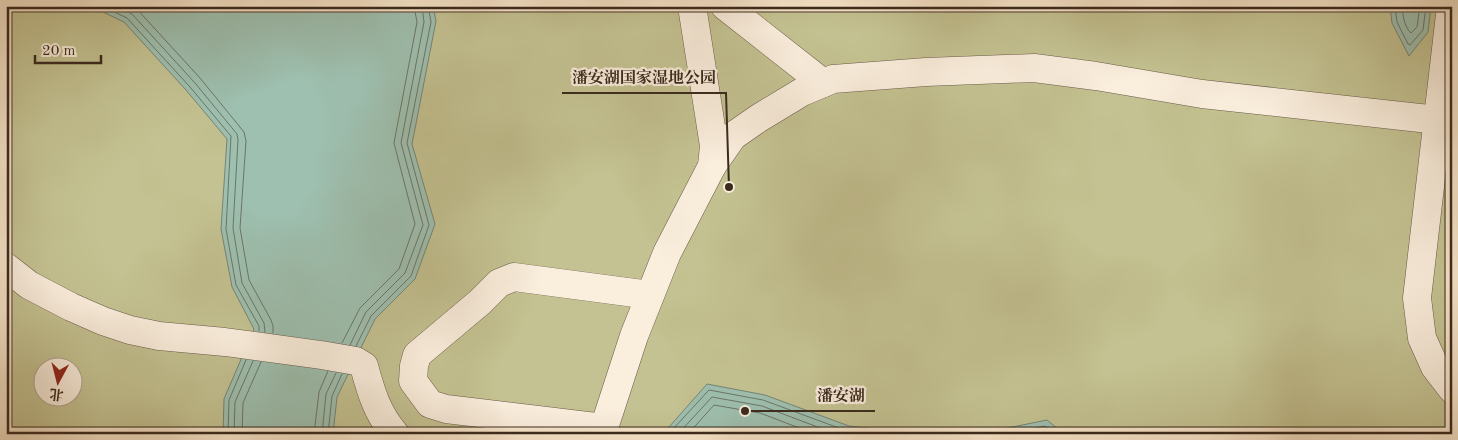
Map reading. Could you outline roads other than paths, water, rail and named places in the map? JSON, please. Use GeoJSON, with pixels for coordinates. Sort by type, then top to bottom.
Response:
{"type":"FeatureCollection","features":[{"type":"Feature","properties":{"kind":"lane"},"geometry":{"type":"LineString","coordinates":[[692,6],[714,146],[712,166]]}},
{"type":"Feature","properties":{"kind":"lane"},"geometry":{"type":"LineString","coordinates":[[725,6],[823,83]]}},
{"type":"Feature","properties":{"kind":"lane"},"geometry":{"type":"LineString","coordinates":[[1451,6],[1418,298],[1422,338],[1435,367],[1452,389]]}},
{"type":"Feature","properties":{"kind":"lane"},"geometry":{"type":"LineString","coordinates":[[650,296],[514,276],[499,283],[480,302],[417,355],[414,366],[414,381],[430,404],[446,409],[603,431],[634,336],[650,296],[667,253],[712,166],[733,136],[802,92],[833,80],[926,72],[1034,68],[1096,76],[1202,94],[1438,120]]}},
{"type":"Feature","properties":{"kind":"lane"},"geometry":{"type":"LineString","coordinates":[[6,267],[29,285],[72,307],[103,322],[130,330],[159,336],[225,342],[356,361],[364,366],[377,406],[384,421],[394,434]]}},
{"type":"Feature","properties":{"kind":"water"},"geometry":{"type":"Polygon","coordinates":[[[90,6],[433,6],[436,21],[412,144],[435,224],[415,279],[375,319],[337,397],[333,434],[223,434],[224,399],[254,329],[232,287],[221,229],[227,139],[186,90],[124,22],[90,6]]]}},
{"type":"Feature","properties":{"kind":"water"},"geometry":{"type":"Polygon","coordinates":[[[1390,6],[1431,6],[1428,32],[1409,56],[1392,23],[1390,6]]]}},
{"type":"Feature","properties":{"kind":"water"},"geometry":{"type":"Polygon","coordinates":[[[707,384],[765,395],[849,426],[918,434],[666,434],[669,427],[707,384]]]}},
{"type":"Feature","properties":{"kind":"water"},"geometry":{"type":"Polygon","coordinates":[[[1047,420],[1064,434],[978,434],[1047,420]]]}},
{"type":"Feature","properties":{"kind":"place","name":"潘安湖国家湿地公园"},"geometry":{"type":"Point","coordinates":[729,187]}},
{"type":"Feature","properties":{"kind":"place","name":"潘安湖"},"geometry":{"type":"Point","coordinates":[745,411]}}]}
